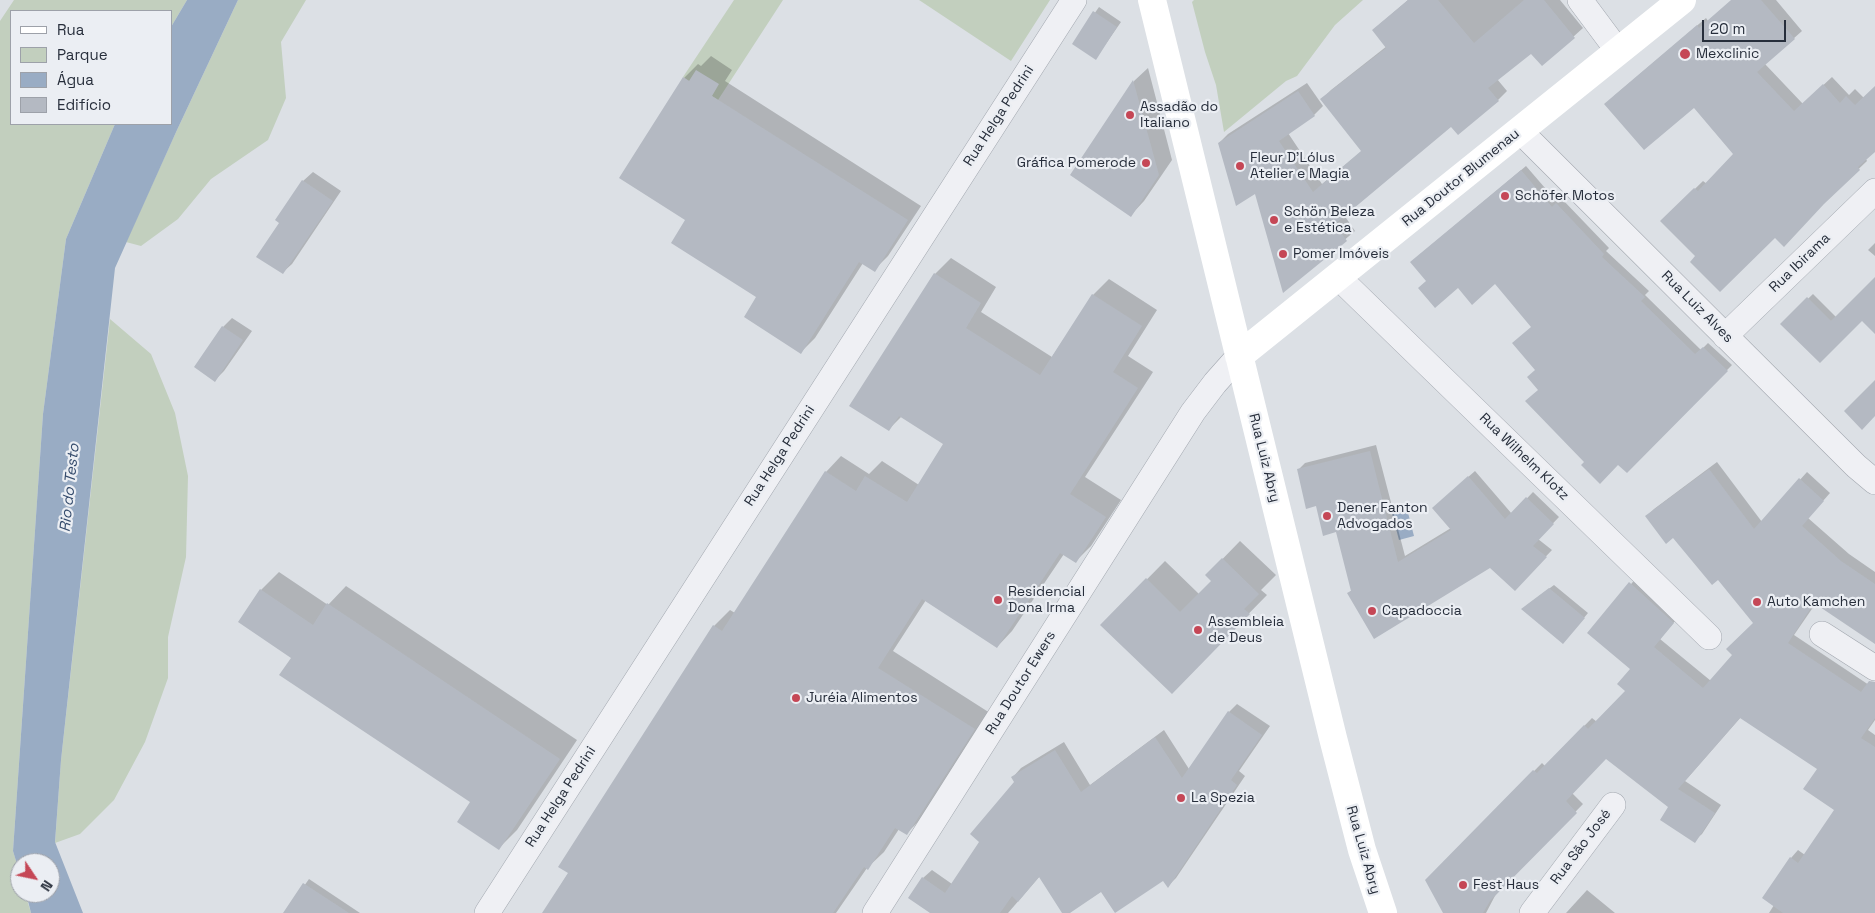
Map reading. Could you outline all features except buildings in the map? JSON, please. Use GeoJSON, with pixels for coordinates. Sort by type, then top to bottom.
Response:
{"type":"FeatureCollection","features":[{"type":"Feature","properties":{"kind":"main road","name":"Rua Luiz Abry"},"geometry":{"type":"LineString","coordinates":[[1152,0],[1348,798],[1362,850],[1383,913]]}},
{"type":"Feature","properties":{"kind":"main road","name":"Rua Doutor Blumenau"},"geometry":{"type":"LineString","coordinates":[[1239,356],[1682,0]]}},
{"type":"Feature","properties":{"kind":"street","name":"Rua Helga Pedrini"},"geometry":{"type":"LineString","coordinates":[[487,913],[1074,0]]}},
{"type":"Feature","properties":{"kind":"street"},"geometry":{"type":"LineString","coordinates":[[1580,0],[1618,51]]}},
{"type":"Feature","properties":{"kind":"street","name":"Rua Luiz Alves"},"geometry":{"type":"LineString","coordinates":[[1520,131],[1856,466],[1875,482]]}},
{"type":"Feature","properties":{"kind":"street","name":"Rua Ibirama"},"geometry":{"type":"LineString","coordinates":[[1725,336],[1875,191]]}},
{"type":"Feature","properties":{"kind":"street","name":"Rua Wilhelm Klotz"},"geometry":{"type":"LineString","coordinates":[[1338,277],[1709,638]]}},
{"type":"Feature","properties":{"kind":"street","name":"Rua Doutor Ewers"},"geometry":{"type":"LineString","coordinates":[[875,913],[1193,412],[1239,356]]}},
{"type":"Feature","properties":{"kind":"street"},"geometry":{"type":"LineString","coordinates":[[1822,634],[1875,668]]}},
{"type":"Feature","properties":{"kind":"street","name":"Rua São José"},"geometry":{"type":"LineString","coordinates":[[1532,913],[1613,805]]}},
{"type":"Feature","properties":{"kind":"green space"},"geometry":{"type":"Polygon","coordinates":[[[14,0],[187,0],[172,25],[172,10],[10,10],[10,125],[115,125],[66,239],[43,414],[14,853],[10,853],[10,903],[28,903],[31,913],[0,913],[0,21],[14,0]]]}},
{"type":"Feature","properties":{"kind":"green space"},"geometry":{"type":"Polygon","coordinates":[[[238,0],[306,0],[281,42],[286,98],[268,140],[211,179],[178,219],[141,246],[126,242],[177,130],[238,0]]]}},
{"type":"Feature","properties":{"kind":"green space"},"geometry":{"type":"Polygon","coordinates":[[[734,0],[783,0],[718,100],[683,77],[734,0]]]}},
{"type":"Feature","properties":{"kind":"green space"},"geometry":{"type":"Polygon","coordinates":[[[919,0],[1050,0],[1011,61],[919,0]]]}},
{"type":"Feature","properties":{"kind":"green space"},"geometry":{"type":"Polygon","coordinates":[[[1194,0],[1363,0],[1335,25],[1297,76],[1286,81],[1224,132],[1216,85],[1192,2],[1194,0]]]}},
{"type":"Feature","properties":{"kind":"green space"},"geometry":{"type":"Polygon","coordinates":[[[110,319],[151,354],[175,413],[188,476],[186,557],[168,637],[168,678],[145,742],[114,800],[80,834],[55,843],[61,760],[110,319]]]}},
{"type":"Feature","properties":{"kind":"water","name":"Rio do Testo"},"geometry":{"type":"Polygon","coordinates":[[[187,0],[238,0],[115,268],[61,760],[55,842],[59,853],[14,853],[43,414],[66,239],[115,125],[172,125],[172,25],[187,0]]]}},
{"type":"Feature","properties":{"kind":"water"},"geometry":{"type":"Polygon","coordinates":[[[1406,505],[1414,536],[1399,540],[1391,510],[1406,505]]]}},
{"type":"Feature","properties":{"kind":"water"},"geometry":{"type":"Polygon","coordinates":[[[60,855],[83,913],[31,913],[28,903],[60,903],[60,855]]]}},
{"type":"Feature","properties":{"kind":"place","name":"Mexclinic"},"geometry":{"type":"Point","coordinates":[1685,54]}},
{"type":"Feature","properties":{"kind":"place","name":"Assadão do Italiano"},"geometry":{"type":"Point","coordinates":[1130,115]}},
{"type":"Feature","properties":{"kind":"place","name":"Gráfica Pomerode"},"geometry":{"type":"Point","coordinates":[1146,163]}},
{"type":"Feature","properties":{"kind":"place","name":"Fleur D'Lólus Atelier e Magia"},"geometry":{"type":"Point","coordinates":[1240,166]}},
{"type":"Feature","properties":{"kind":"place","name":"Schöfer Motos"},"geometry":{"type":"Point","coordinates":[1505,196]}},
{"type":"Feature","properties":{"kind":"place","name":"Schön Beleza e Estética"},"geometry":{"type":"Point","coordinates":[1274,220]}},
{"type":"Feature","properties":{"kind":"place","name":"Pomer Imóveis"},"geometry":{"type":"Point","coordinates":[1283,254]}},
{"type":"Feature","properties":{"kind":"place","name":"Dener Fanton Advogados"},"geometry":{"type":"Point","coordinates":[1327,516]}},
{"type":"Feature","properties":{"kind":"place","name":"Residencial Dona Irma"},"geometry":{"type":"Point","coordinates":[998,600]}},
{"type":"Feature","properties":{"kind":"place","name":"Auto Kamchen"},"geometry":{"type":"Point","coordinates":[1757,602]}},
{"type":"Feature","properties":{"kind":"place","name":"Capadoccia"},"geometry":{"type":"Point","coordinates":[1372,611]}},
{"type":"Feature","properties":{"kind":"place","name":"Assembleia de Deus"},"geometry":{"type":"Point","coordinates":[1198,630]}},
{"type":"Feature","properties":{"kind":"place","name":"Juréia Alimentos"},"geometry":{"type":"Point","coordinates":[796,698]}},
{"type":"Feature","properties":{"kind":"place","name":"La Spezia"},"geometry":{"type":"Point","coordinates":[1181,798]}},
{"type":"Feature","properties":{"kind":"place","name":"Fest Haus"},"geometry":{"type":"Point","coordinates":[1463,885]}}]}
